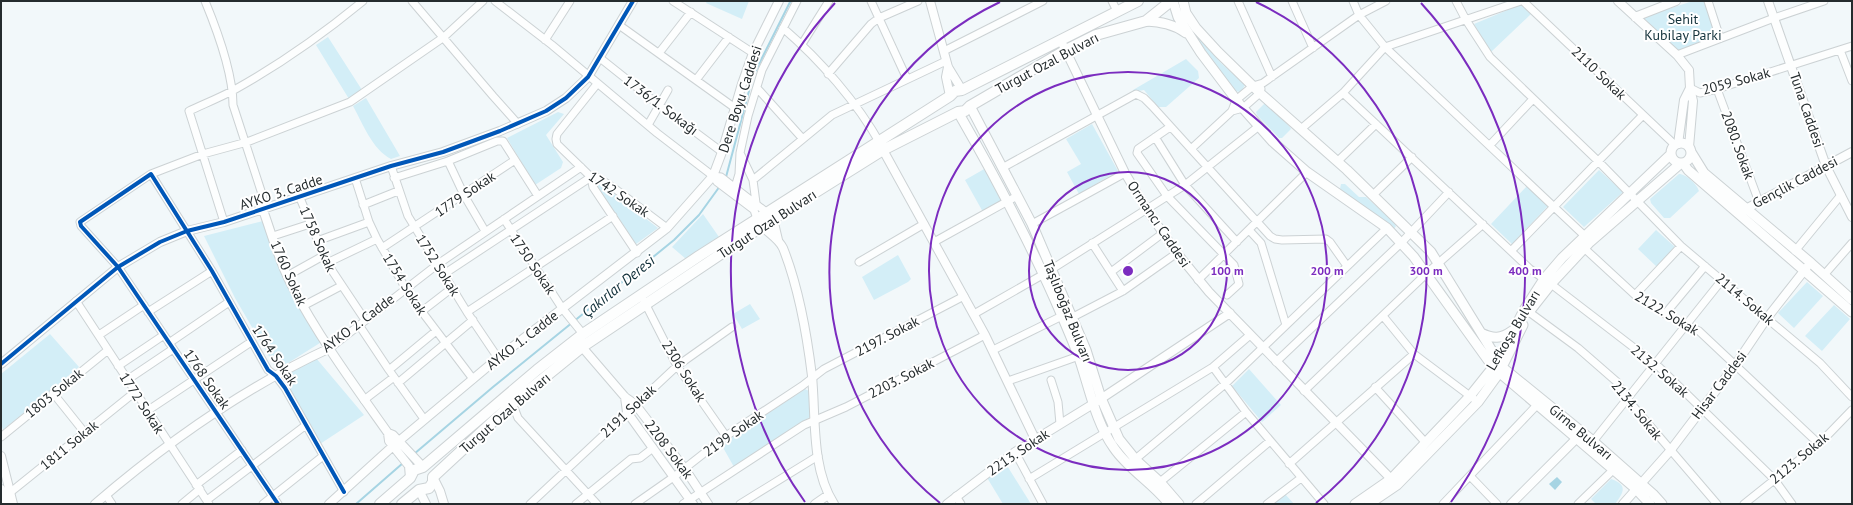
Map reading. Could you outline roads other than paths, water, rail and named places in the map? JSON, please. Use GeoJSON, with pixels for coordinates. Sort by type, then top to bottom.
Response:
{"type":"FeatureCollection","features":[{"type":"Feature","properties":{"kind":"main road","name":"Turgut Ozal Bulvarı"},"geometry":{"type":"LineString","coordinates":[[511,399],[643,300],[759,223],[881,146],[955,92],[962,90],[1137,1]]}},
{"type":"Feature","properties":{"kind":"main road","name":"Turgut Ozal Bulvarı"},"geometry":{"type":"LineString","coordinates":[[881,146],[958,112],[965,111],[970,106],[1066,50],[1096,35],[1146,21],[1172,1]]}},
{"type":"Feature","properties":{"kind":"main road"},"geometry":{"type":"LineString","coordinates":[[1172,1],[1178,17],[1188,34],[1236,100],[1273,142],[1308,172],[1387,228],[1402,243],[1498,367]]}},
{"type":"Feature","properties":{"kind":"main road"},"geometry":{"type":"LineString","coordinates":[[1183,1],[1186,13],[1196,28],[1218,52],[1260,93],[1338,161],[1431,252],[1481,333],[1498,367]]}},
{"type":"Feature","properties":{"kind":"main road"},"geometry":{"type":"LineString","coordinates":[[1146,21],[1178,27],[1188,34]]}},
{"type":"Feature","properties":{"kind":"main road"},"geometry":{"type":"LineString","coordinates":[[962,90],[970,96],[970,106]]}},
{"type":"Feature","properties":{"kind":"main road"},"geometry":{"type":"LineString","coordinates":[[950,96],[950,106],[958,112]]}},
{"type":"Feature","properties":{"kind":"main road","name":"Taşlıboğaz Bulvarı"},"geometry":{"type":"LineString","coordinates":[[970,106],[1032,224],[1062,316],[1097,401],[1132,463]]}},
{"type":"Feature","properties":{"kind":"main road","name":"Taşlıboğaz Bulvarı"},"geometry":{"type":"LineString","coordinates":[[958,112],[1073,317],[1086,350],[1105,433],[1114,449],[1179,504]]}},
{"type":"Feature","properties":{"kind":"main road"},"geometry":{"type":"LineString","coordinates":[[1852,300],[1824,275],[1807,266],[1795,250],[1742,211],[1688,170],[1682,163],[1674,160],[1671,154],[1677,145],[1685,144],[1704,173],[1742,211],[1807,266],[1852,312]]}},
{"type":"Feature","properties":{"kind":"main road"},"geometry":{"type":"LineString","coordinates":[[1682,163],[1688,160],[1690,150]]}},
{"type":"Feature","properties":{"kind":"main road","name":"Lefkoşa Bulvarı"},"geometry":{"type":"LineString","coordinates":[[1355,504],[1394,482],[1426,442],[1498,367],[1513,331],[1524,310],[1548,281],[1671,154]]}},
{"type":"Feature","properties":{"kind":"main road","name":"Lefkoşa Bulvarı"},"geometry":{"type":"LineString","coordinates":[[1586,242],[1682,163]]}},
{"type":"Feature","properties":{"kind":"main road","name":"Lefkoşa Bulvarı"},"geometry":{"type":"LineString","coordinates":[[1370,504],[1478,402],[1548,281]]}},
{"type":"Feature","properties":{"kind":"main road","name":"Turgut Ozal Bulvarı"},"geometry":{"type":"LineString","coordinates":[[402,504],[419,490],[429,488],[433,482],[433,477],[579,330],[643,300]]}},
{"type":"Feature","properties":{"kind":"main road"},"geometry":{"type":"LineString","coordinates":[[1481,333],[1498,338],[1505,337],[1513,331]]}},
{"type":"Feature","properties":{"kind":"main road","name":"Girne Bulvarı"},"geometry":{"type":"LineString","coordinates":[[1498,367],[1537,405],[1577,438],[1591,445],[1613,470],[1638,486],[1650,504]]}},
{"type":"Feature","properties":{"kind":"main road","name":"Girne Bulvarı"},"geometry":{"type":"LineString","coordinates":[[1498,367],[1638,486],[1662,504]]}},
{"type":"Feature","properties":{"kind":"main road","name":"Turgut Ozal Bulvarı"},"geometry":{"type":"LineString","coordinates":[[380,504],[410,478],[414,470],[420,464],[501,408]]}},
{"type":"Feature","properties":{"kind":"main road"},"geometry":{"type":"LineString","coordinates":[[420,464],[430,471],[433,477]]}},
{"type":"Feature","properties":{"kind":"main road"},"geometry":{"type":"LineString","coordinates":[[410,478],[412,486],[419,490]]}},
{"type":"Feature","properties":{"kind":"main road","name":"Taşlıboğaz Bulvarı"},"geometry":{"type":"LineString","coordinates":[[1157,485],[1169,504]]}},
{"type":"Feature","properties":{"kind":"street"},"geometry":{"type":"LineString","coordinates":[[205,1],[215,26],[233,90],[233,105],[247,142],[263,197],[264,210]]}},
{"type":"Feature","properties":{"kind":"street"},"geometry":{"type":"LineString","coordinates":[[224,222],[189,111],[233,90],[300,48],[363,1]]}},
{"type":"Feature","properties":{"kind":"street"},"geometry":{"type":"LineString","coordinates":[[412,1],[518,124]]}},
{"type":"Feature","properties":{"kind":"street"},"geometry":{"type":"LineString","coordinates":[[151,174],[203,154],[247,142],[350,102],[444,37],[483,1]]}},
{"type":"Feature","properties":{"kind":"street"},"geometry":{"type":"LineString","coordinates":[[495,1],[648,125],[717,178],[756,204],[770,216],[778,240]]}},
{"type":"Feature","properties":{"kind":"street"},"geometry":{"type":"LineString","coordinates":[[545,40],[570,1]]}},
{"type":"Feature","properties":{"kind":"street","name":"AYKO 3. Cadde"},"geometry":{"type":"LineString","coordinates":[[1,364],[118,267],[160,242],[187,230],[224,222],[264,210],[391,166],[443,152],[518,124],[546,111],[588,77],[633,1]]}},
{"type":"Feature","properties":{"kind":"street"},"geometry":{"type":"LineString","coordinates":[[673,1],[752,53]]}},
{"type":"Feature","properties":{"kind":"street","name":"Dere Boyu Caddesi"},"geometry":{"type":"LineString","coordinates":[[717,178],[722,152],[752,53],[780,1]]}},
{"type":"Feature","properties":{"kind":"street"},"geometry":{"type":"LineString","coordinates":[[735,191],[740,174],[740,153],[748,116],[762,70],[797,1]]}},
{"type":"Feature","properties":{"kind":"street"},"geometry":{"type":"LineString","coordinates":[[802,44],[829,1]]}},
{"type":"Feature","properties":{"kind":"street"},"geometry":{"type":"LineString","coordinates":[[871,1],[907,79]]}},
{"type":"Feature","properties":{"kind":"street"},"geometry":{"type":"LineString","coordinates":[[828,74],[879,18],[918,1]]}},
{"type":"Feature","properties":{"kind":"street"},"geometry":{"type":"LineString","coordinates":[[930,1],[947,64],[962,90]]}},
{"type":"Feature","properties":{"kind":"street"},"geometry":{"type":"LineString","coordinates":[[944,51],[1030,4],[1043,1]]}},
{"type":"Feature","properties":{"kind":"street"},"geometry":{"type":"LineString","coordinates":[[1112,1],[1117,11]]}},
{"type":"Feature","properties":{"kind":"street"},"geometry":{"type":"LineString","coordinates":[[1238,1],[1272,77]]}},
{"type":"Feature","properties":{"kind":"street"},"geometry":{"type":"LineString","coordinates":[[1292,1],[1313,48]]}},
{"type":"Feature","properties":{"kind":"street","name":"2122. Sokak"},"geometry":{"type":"LineString","coordinates":[[1353,1],[1359,15],[1385,47],[1555,207],[1635,295],[1665,314],[1699,331],[1736,364],[1819,444]]}},
{"type":"Feature","properties":{"kind":"street"},"geometry":{"type":"LineString","coordinates":[[1191,149],[1232,111],[1236,100],[1253,86],[1263,84],[1359,15],[1386,1]]}},
{"type":"Feature","properties":{"kind":"street","name":"2114. Sokak"},"geometry":{"type":"LineString","coordinates":[[1456,1],[1466,20],[1490,57],[1599,162],[1681,246],[1820,363],[1852,397]]}},
{"type":"Feature","properties":{"kind":"street"},"geometry":{"type":"LineString","coordinates":[[1302,129],[1343,94],[1385,47],[1522,1]]}},
{"type":"Feature","properties":{"kind":"street","name":"2110 Sokak"},"geometry":{"type":"LineString","coordinates":[[1522,1],[1677,145]]}},
{"type":"Feature","properties":{"kind":"street"},"geometry":{"type":"LineString","coordinates":[[1618,1],[1677,55],[1689,70],[1690,88],[1693,101],[1690,150]]}},
{"type":"Feature","properties":{"kind":"street"},"geometry":{"type":"LineString","coordinates":[[1635,17],[1676,1]]}},
{"type":"Feature","properties":{"kind":"street"},"geometry":{"type":"LineString","coordinates":[[1708,1],[1720,38]]}},
{"type":"Feature","properties":{"kind":"street","name":"Tuna Caddesi"},"geometry":{"type":"LineString","coordinates":[[1768,1],[1826,166],[1852,217]]}},
{"type":"Feature","properties":{"kind":"street"},"geometry":{"type":"LineString","coordinates":[[1677,55],[1774,18],[1824,1]]}},
{"type":"Feature","properties":{"kind":"street"},"geometry":{"type":"LineString","coordinates":[[659,53],[691,12]]}},
{"type":"Feature","properties":{"kind":"street"},"geometry":{"type":"LineString","coordinates":[[619,25],[735,108]]}},
{"type":"Feature","properties":{"kind":"street"},"geometry":{"type":"LineString","coordinates":[[783,28],[802,44],[854,103],[881,146],[993,350],[1035,439]]}},
{"type":"Feature","properties":{"kind":"street"},"geometry":{"type":"LineString","coordinates":[[696,80],[729,37]]}},
{"type":"Feature","properties":{"kind":"street","name":"Ormancı Caddesi"},"geometry":{"type":"LineString","coordinates":[[1061,40],[1124,173],[1147,210],[1177,253],[1198,280],[1262,348],[1394,482]]}},
{"type":"Feature","properties":{"kind":"street","name":"2059 Sokak"},"geometry":{"type":"LineString","coordinates":[[1690,88],[1700,93],[1717,89],[1852,46]]}},
{"type":"Feature","properties":{"kind":"street"},"geometry":{"type":"LineString","coordinates":[[1840,50],[1852,81]]}},
{"type":"Feature","properties":{"kind":"street","name":"1736/1. Sokağı"},"geometry":{"type":"LineString","coordinates":[[600,58],[659,105],[722,152]]}},
{"type":"Feature","properties":{"kind":"street"},"geometry":{"type":"LineString","coordinates":[[753,180],[802,138],[832,115],[854,103],[907,79],[947,64]]}},
{"type":"Feature","properties":{"kind":"street"},"geometry":{"type":"LineString","coordinates":[[947,64],[946,77],[950,96]]}},
{"type":"Feature","properties":{"kind":"street","name":"1742 Sokak"},"geometry":{"type":"LineString","coordinates":[[597,84],[557,134],[557,144],[591,177],[597,177],[614,188],[667,228]]}},
{"type":"Feature","properties":{"kind":"street"},"geometry":{"type":"LineString","coordinates":[[1232,111],[1243,108],[1260,93],[1263,84]]}},
{"type":"Feature","properties":{"kind":"street"},"geometry":{"type":"LineString","coordinates":[[757,88],[802,138]]}},
{"type":"Feature","properties":{"kind":"street"},"geometry":{"type":"LineString","coordinates":[[1677,145],[1684,100],[1690,88]]}},
{"type":"Feature","properties":{"kind":"street","name":"2080. Sokak"},"geometry":{"type":"LineString","coordinates":[[1717,89],[1759,202]]}},
{"type":"Feature","properties":{"kind":"street"},"geometry":{"type":"LineString","coordinates":[[648,125],[668,90]]}},
{"type":"Feature","properties":{"kind":"street"},"geometry":{"type":"LineString","coordinates":[[1002,168],[1136,94],[1144,98],[1258,221],[1270,236],[1275,239],[1282,240],[1326,239],[1330,242],[1347,266]]}},
{"type":"Feature","properties":{"kind":"street","name":"2132. Sokak"},"geometry":{"type":"LineString","coordinates":[[1343,94],[1530,269],[1548,281],[1655,363],[1774,479],[1792,504]]}},
{"type":"Feature","properties":{"kind":"street"},"geometry":{"type":"LineString","coordinates":[[1490,145],[1533,99]]}},
{"type":"Feature","properties":{"kind":"street"},"geometry":{"type":"LineString","coordinates":[[1511,251],[1643,115]]}},
{"type":"Feature","properties":{"kind":"street"},"geometry":{"type":"LineString","coordinates":[[1338,161],[1376,124]]}},
{"type":"Feature","properties":{"kind":"street"},"geometry":{"type":"LineString","coordinates":[[974,314],[1048,271],[1185,185],[1259,126]]}},
{"type":"Feature","properties":{"kind":"street"},"geometry":{"type":"LineString","coordinates":[[1170,127],[1138,149],[1137,153],[1167,196],[1234,265],[1239,284],[1227,295]]}},
{"type":"Feature","properties":{"kind":"street"},"geometry":{"type":"LineString","coordinates":[[1155,137],[1185,185],[1237,242]]}},
{"type":"Feature","properties":{"kind":"street"},"geometry":{"type":"LineString","coordinates":[[394,178],[448,161],[497,141],[503,141],[538,196]]}},
{"type":"Feature","properties":{"kind":"street","name":"Gençlik Caddesi"},"geometry":{"type":"LineString","coordinates":[[1742,211],[1852,152]]}},
{"type":"Feature","properties":{"kind":"street"},"geometry":{"type":"LineString","coordinates":[[740,153],[753,180],[756,204]]}},
{"type":"Feature","properties":{"kind":"street"},"geometry":{"type":"LineString","coordinates":[[1373,195],[1412,157]]}},
{"type":"Feature","properties":{"kind":"street","name":"1779 Sokak"},"geometry":{"type":"LineString","coordinates":[[382,248],[515,160]]}},
{"type":"Feature","properties":{"kind":"street"},"geometry":{"type":"LineString","coordinates":[[448,161],[464,195],[485,231]]}},
{"type":"Feature","properties":{"kind":"street","name":"1752 Sokak"},"geometry":{"type":"LineString","coordinates":[[391,166],[398,192],[408,216],[467,312],[498,358]]}},
{"type":"Feature","properties":{"kind":"street","name":"AYKO 2. Cadde"},"geometry":{"type":"LineString","coordinates":[[95,504],[150,458],[264,381],[330,348],[406,287],[581,166]]}},
{"type":"Feature","properties":{"kind":"street"},"geometry":{"type":"LineString","coordinates":[[1198,280],[1308,172]]}},
{"type":"Feature","properties":{"kind":"street"},"geometry":{"type":"LineString","coordinates":[[1032,224],[1124,173]]}},
{"type":"Feature","properties":{"kind":"street","name":"1764 Sokak"},"geometry":{"type":"LineString","coordinates":[[151,174],[212,271],[268,370],[276,376],[306,425],[344,492]]}},
{"type":"Feature","properties":{"kind":"street","name":"1768 Sokak"},"geometry":{"type":"LineString","coordinates":[[151,174],[80,222],[81,226],[118,267],[278,504]]}},
{"type":"Feature","properties":{"kind":"street"},"geometry":{"type":"LineString","coordinates":[[444,274],[591,177],[593,187],[637,253]]}},
{"type":"Feature","properties":{"kind":"street","name":"1754 Sokak"},"geometry":{"type":"LineString","coordinates":[[355,178],[369,222],[382,248],[421,312],[473,379]]}},
{"type":"Feature","properties":{"kind":"street","name":"AYKO 1. Cadde"},"geometry":{"type":"LineString","coordinates":[[329,504],[424,419],[498,358],[562,308],[637,253],[667,228],[717,178]]}},
{"type":"Feature","properties":{"kind":"street"},"geometry":{"type":"LineString","coordinates":[[735,191],[754,210],[759,223],[778,240],[783,247],[792,276],[806,336],[812,378],[818,456],[822,480],[828,495],[834,504]]}},
{"type":"Feature","properties":{"kind":"street"},"geometry":{"type":"LineString","coordinates":[[363,205],[398,192]]}},
{"type":"Feature","properties":{"kind":"street"},"geometry":{"type":"LineString","coordinates":[[1276,362],[1402,243],[1411,231],[1449,192]]}},
{"type":"Feature","properties":{"kind":"street"},"geometry":{"type":"LineString","coordinates":[[1795,250],[1841,195]]}},
{"type":"Feature","properties":{"kind":"street"},"geometry":{"type":"LineString","coordinates":[[934,242],[1017,196]]}},
{"type":"Feature","properties":{"kind":"street","name":"1758 Sokak"},"geometry":{"type":"LineString","coordinates":[[300,198],[326,263],[341,286],[389,370],[424,419]]}},
{"type":"Feature","properties":{"kind":"street","name":"1760 Sokak"},"geometry":{"type":"LineString","coordinates":[[264,210],[287,276],[303,306],[364,400],[388,433],[388,441],[396,444]]}},
{"type":"Feature","properties":{"kind":"street"},"geometry":{"type":"LineString","coordinates":[[467,312],[613,216]]}},
{"type":"Feature","properties":{"kind":"street","name":"1750 Sokak"},"geometry":{"type":"LineString","coordinates":[[504,219],[562,308],[579,330]]}},
{"type":"Feature","properties":{"kind":"street"},"geometry":{"type":"LineString","coordinates":[[317,241],[369,222]]}},
{"type":"Feature","properties":{"kind":"street"},"geometry":{"type":"LineString","coordinates":[[272,236],[310,224]]}},
{"type":"Feature","properties":{"kind":"street"},"geometry":{"type":"LineString","coordinates":[[859,262],[924,224]]}},
{"type":"Feature","properties":{"kind":"street"},"geometry":{"type":"LineString","coordinates":[[1304,391],[1426,274],[1483,224]]}},
{"type":"Feature","properties":{"kind":"street"},"geometry":{"type":"LineString","coordinates":[[1132,463],[1225,384],[1387,228]]}},
{"type":"Feature","properties":{"kind":"street"},"geometry":{"type":"LineString","coordinates":[[1249,230],[1261,243],[1286,325]]}},
{"type":"Feature","properties":{"kind":"street"},"geometry":{"type":"LineString","coordinates":[[1111,272],[1162,232]]}},
{"type":"Feature","properties":{"kind":"street"},"geometry":{"type":"LineString","coordinates":[[1261,243],[1270,236]]}},
{"type":"Feature","properties":{"kind":"street"},"geometry":{"type":"LineString","coordinates":[[326,263],[377,239]]}},
{"type":"Feature","properties":{"kind":"street"},"geometry":{"type":"LineString","coordinates":[[1092,243],[1123,291]]}},
{"type":"Feature","properties":{"kind":"street"},"geometry":{"type":"LineString","coordinates":[[1824,275],[1852,244]]}},
{"type":"Feature","properties":{"kind":"street"},"geometry":{"type":"LineString","coordinates":[[1635,295],[1681,246]]}},
{"type":"Feature","properties":{"kind":"street"},"geometry":{"type":"LineString","coordinates":[[1073,317],[1123,291],[1177,253]]}},
{"type":"Feature","properties":{"kind":"street"},"geometry":{"type":"LineString","coordinates":[[287,276],[323,256]]}},
{"type":"Feature","properties":{"kind":"street"},"geometry":{"type":"LineString","coordinates":[[1665,314],[1705,266]]}},
{"type":"Feature","properties":{"kind":"street","name":"Hisar Caddesi"},"geometry":{"type":"LineString","coordinates":[[1622,504],[1670,451],[1736,364],[1767,318],[1807,266]]}},
{"type":"Feature","properties":{"kind":"street"},"geometry":{"type":"LineString","coordinates":[[148,312],[212,271]]}},
{"type":"Feature","properties":{"kind":"street"},"geometry":{"type":"LineString","coordinates":[[1591,445],[1722,280]]}},
{"type":"Feature","properties":{"kind":"street"},"geometry":{"type":"LineString","coordinates":[[303,306],[341,286]]}},
{"type":"Feature","properties":{"kind":"street"},"geometry":{"type":"LineString","coordinates":[[421,312],[452,288]]}},
{"type":"Feature","properties":{"kind":"street","name":"2197. Sokak"},"geometry":{"type":"LineString","coordinates":[[812,378],[824,369],[964,296]]}},
{"type":"Feature","properties":{"kind":"street","name":"2306 Sokak"},"geometry":{"type":"LineString","coordinates":[[643,300],[677,366],[726,436]]}},
{"type":"Feature","properties":{"kind":"street","name":"1772 Sokak"},"geometry":{"type":"LineString","coordinates":[[76,301],[208,502]]}},
{"type":"Feature","properties":{"kind":"street"},"geometry":{"type":"LineString","coordinates":[[127,380],[229,302]]}},
{"type":"Feature","properties":{"kind":"street"},"geometry":{"type":"LineString","coordinates":[[99,335],[144,305]]}},
{"type":"Feature","properties":{"kind":"street","name":"2134. Sokak"},"geometry":{"type":"LineString","coordinates":[[1529,312],[1578,348],[1617,382],[1627,399],[1717,504]]}},
{"type":"Feature","properties":{"kind":"street","name":"2213. Sokak"},"geometry":{"type":"LineString","coordinates":[[947,504],[1015,452],[1166,357],[1230,313]]}},
{"type":"Feature","properties":{"kind":"street"},"geometry":{"type":"LineString","coordinates":[[993,350],[1062,316]]}},
{"type":"Feature","properties":{"kind":"street"},"geometry":{"type":"LineString","coordinates":[[1383,316],[1414,354],[1478,402]]}},
{"type":"Feature","properties":{"kind":"street"},"geometry":{"type":"LineString","coordinates":[[364,400],[396,380],[473,320]]}},
{"type":"Feature","properties":{"kind":"street","name":"2191 Sokak"},"geometry":{"type":"LineString","coordinates":[[530,504],[564,470],[677,366],[732,327]]}},
{"type":"Feature","properties":{"kind":"street"},"geometry":{"type":"LineString","coordinates":[[389,370],[436,331]]}},
{"type":"Feature","properties":{"kind":"street"},"geometry":{"type":"LineString","coordinates":[[118,366],[164,335]]}},
{"type":"Feature","properties":{"kind":"street","name":"2203. Sokak"},"geometry":{"type":"LineString","coordinates":[[689,502],[700,492],[804,425],[846,407],[985,335]]}},
{"type":"Feature","properties":{"kind":"street"},"geometry":{"type":"LineString","coordinates":[[1029,479],[1213,367],[1250,335]]}},
{"type":"Feature","properties":{"kind":"street"},"geometry":{"type":"LineString","coordinates":[[147,411],[194,378],[251,342]]}},
{"type":"Feature","properties":{"kind":"street","name":"2208 Sokak"},"geometry":{"type":"LineString","coordinates":[[582,347],[625,397],[635,404],[684,469],[708,504]]}},
{"type":"Feature","properties":{"kind":"street","name":"1803 Sokak"},"geometry":{"type":"LineString","coordinates":[[1,437],[108,350]]}},
{"type":"Feature","properties":{"kind":"street"},"geometry":{"type":"LineString","coordinates":[[1289,464],[1414,354]]}},
{"type":"Feature","properties":{"kind":"street"},"geometry":{"type":"LineString","coordinates":[[1008,380],[1079,356]]}},
{"type":"Feature","properties":{"kind":"street"},"geometry":{"type":"LineString","coordinates":[[1213,367],[1246,412],[1324,504]]}},
{"type":"Feature","properties":{"kind":"street","name":"2199 Sokak"},"geometry":{"type":"LineString","coordinates":[[635,504],[675,476],[726,436],[812,378]]}},
{"type":"Feature","properties":{"kind":"street"},"geometry":{"type":"LineString","coordinates":[[1051,380],[1058,402],[1060,424]]}},
{"type":"Feature","properties":{"kind":"street"},"geometry":{"type":"LineString","coordinates":[[1375,387],[1426,442]]}},
{"type":"Feature","properties":{"kind":"street","name":"1811 Sokak"},"geometry":{"type":"LineString","coordinates":[[9,501],[85,432],[135,392]]}},
{"type":"Feature","properties":{"kind":"street"},"geometry":{"type":"LineString","coordinates":[[54,394],[85,432]]}},
{"type":"Feature","properties":{"kind":"street","name":"2208 Sokak"},"geometry":{"type":"LineString","coordinates":[[625,397],[627,412],[675,476],[689,502]]}},
{"type":"Feature","properties":{"kind":"street"},"geometry":{"type":"LineString","coordinates":[[511,399],[518,418]]}},
{"type":"Feature","properties":{"kind":"street"},"geometry":{"type":"LineString","coordinates":[[1444,504],[1537,405]]}},
{"type":"Feature","properties":{"kind":"street"},"geometry":{"type":"LineString","coordinates":[[501,408],[518,418],[564,470],[597,504]]}},
{"type":"Feature","properties":{"kind":"street","name":"2123. Sokak"},"geometry":{"type":"LineString","coordinates":[[1744,504],[1819,444],[1852,410]]}},
{"type":"Feature","properties":{"kind":"street"},"geometry":{"type":"LineString","coordinates":[[1157,485],[1246,412]]}},
{"type":"Feature","properties":{"kind":"street"},"geometry":{"type":"LineString","coordinates":[[208,502],[253,465],[306,425]]}},
{"type":"Feature","properties":{"kind":"street"},"geometry":{"type":"LineString","coordinates":[[1511,504],[1577,438]]}},
{"type":"Feature","properties":{"kind":"street"},"geometry":{"type":"LineString","coordinates":[[1196,504],[1270,441]]}},
{"type":"Feature","properties":{"kind":"street"},"geometry":{"type":"LineString","coordinates":[[396,444],[408,452],[420,464]]}},
{"type":"Feature","properties":{"kind":"street"},"geometry":{"type":"LineString","coordinates":[[396,444],[403,459],[409,466],[410,478]]}},
{"type":"Feature","properties":{"kind":"street"},"geometry":{"type":"LineString","coordinates":[[576,504],[587,493],[631,459],[640,458],[653,448]]}},
{"type":"Feature","properties":{"kind":"street"},"geometry":{"type":"LineString","coordinates":[[182,504],[198,487],[242,450]]}},
{"type":"Feature","properties":{"kind":"street"},"geometry":{"type":"LineString","coordinates":[[1015,452],[1043,504]]}},
{"type":"Feature","properties":{"kind":"street"},"geometry":{"type":"LineString","coordinates":[[1,456],[9,501]]}},
{"type":"Feature","properties":{"kind":"street"},"geometry":{"type":"LineString","coordinates":[[263,504],[323,456]]}},
{"type":"Feature","properties":{"kind":"street"},"geometry":{"type":"LineString","coordinates":[[740,504],[818,456]]}},
{"type":"Feature","properties":{"kind":"street"},"geometry":{"type":"LineString","coordinates":[[1578,504],[1613,470]]}},
{"type":"Feature","properties":{"kind":"street"},"geometry":{"type":"LineString","coordinates":[[1470,476],[1497,504]]}},
{"type":"Feature","properties":{"kind":"street"},"geometry":{"type":"LineString","coordinates":[[433,477],[440,491],[444,504]]}},
{"type":"Feature","properties":{"kind":"street"},"geometry":{"type":"LineString","coordinates":[[1267,504],[1301,478]]}},
{"type":"Feature","properties":{"kind":"street"},"geometry":{"type":"LineString","coordinates":[[1,489],[9,501]]}},
{"type":"Feature","properties":{"kind":"street"},"geometry":{"type":"LineString","coordinates":[[419,490],[426,504]]}},
{"type":"Feature","properties":{"kind":"street"},"geometry":{"type":"LineString","coordinates":[[106,495],[112,504]]}},
{"type":"Feature","properties":{"kind":"street"},"geometry":{"type":"LineString","coordinates":[[815,504],[828,495]]}},
{"type":"Feature","properties":{"kind":"street"},"geometry":{"type":"LineString","coordinates":[[956,496],[961,504]]}},
{"type":"Feature","properties":{"kind":"waterway","name":"Çakırlar Deresi"},"geometry":{"type":"LineString","coordinates":[[726,177],[753,76],[790,2]]}},
{"type":"Feature","properties":{"kind":"waterway","name":"Çakırlar Deresi"},"geometry":{"type":"LineString","coordinates":[[414,454],[493,387],[674,240],[699,215],[720,186]]}},
{"type":"Feature","properties":{"kind":"waterway","name":"Çakırlar Deresi"},"geometry":{"type":"LineString","coordinates":[[356,504],[403,463]]}},
{"type":"Feature","properties":{"kind":"park label","name":"Sehit Kubilay Parki"},"geometry":{"type":"Point","coordinates":[1683,28]}}]}
